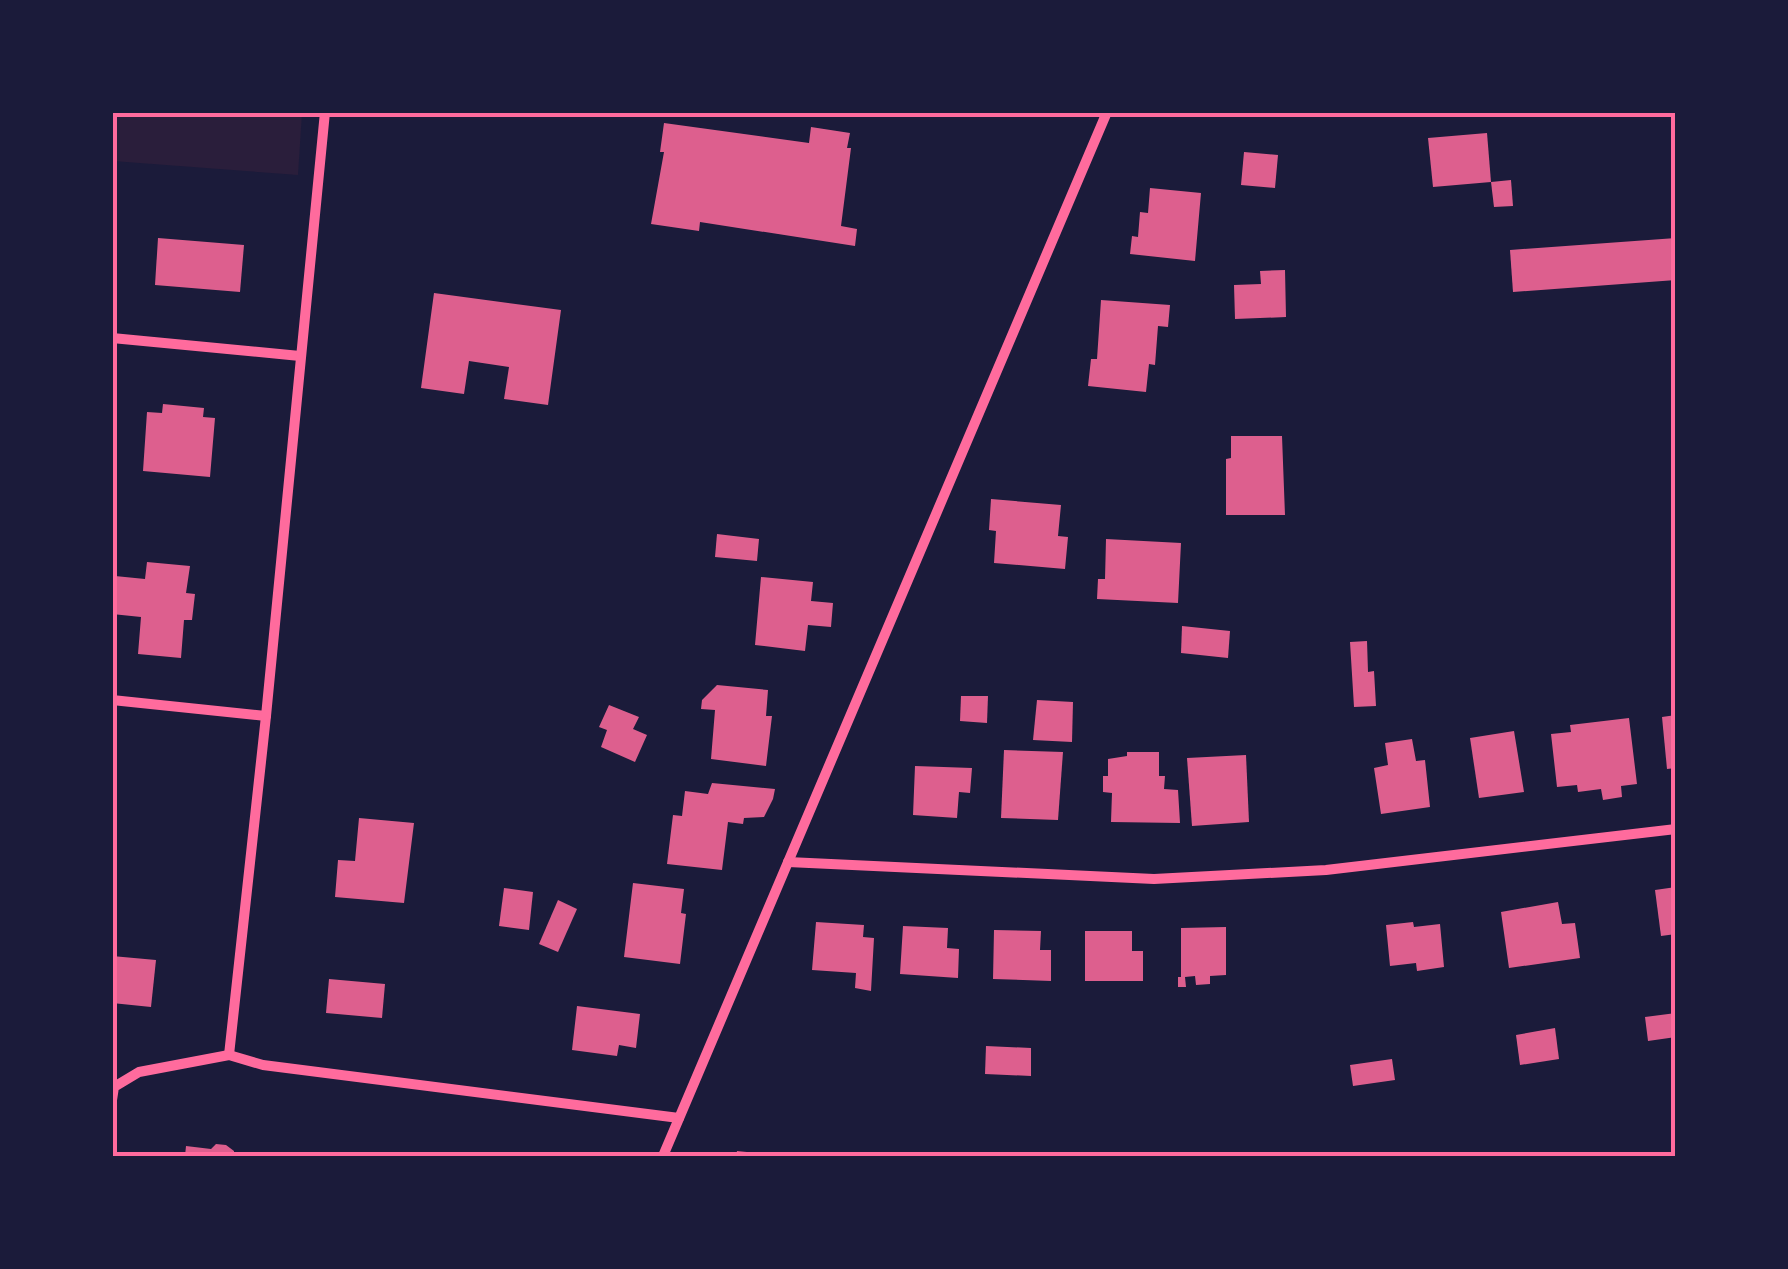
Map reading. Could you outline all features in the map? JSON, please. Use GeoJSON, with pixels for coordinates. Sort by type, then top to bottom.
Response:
{"type":"FeatureCollection","features":[{"type":"Feature","properties":{"kind":"street"},"geometry":{"type":"LineString","coordinates":[[229,1055],[325,112]]}},
{"type":"Feature","properties":{"kind":"street"},"geometry":{"type":"LineString","coordinates":[[663,1156],[1108,112]]}},
{"type":"Feature","properties":{"kind":"street"},"geometry":{"type":"LineString","coordinates":[[112,338],[300,356]]}},
{"type":"Feature","properties":{"kind":"street"},"geometry":{"type":"LineString","coordinates":[[112,700],[266,716]]}},
{"type":"Feature","properties":{"kind":"street"},"geometry":{"type":"LineString","coordinates":[[788,862],[1154,879],[1326,870],[1676,829]]}},
{"type":"Feature","properties":{"kind":"street"},"geometry":{"type":"LineString","coordinates":[[112,1100],[113,1087],[139,1072],[229,1055],[263,1065],[678,1118]]}},
{"type":"Feature","properties":{"kind":"shaded area"},"geometry":{"type":"Polygon","coordinates":[[[112,113],[302,113],[298,175],[113,161],[112,113]]]}},
{"type":"Feature","properties":{"kind":"building"},"geometry":{"type":"Polygon","coordinates":[[[664,123],[809,143],[811,127],[850,133],[841,226],[857,229],[855,246],[700,222],[699,231],[651,224],[664,152],[660,152],[664,123]]]}},
{"type":"Feature","properties":{"kind":"building"},"geometry":{"type":"Polygon","coordinates":[[[1487,133],[1491,182],[1433,187],[1428,138],[1487,133]]]}},
{"type":"Feature","properties":{"kind":"building"},"geometry":{"type":"Polygon","coordinates":[[[1244,152],[1278,155],[1275,188],[1241,185],[1244,152]]]}},
{"type":"Feature","properties":{"kind":"building"},"geometry":{"type":"Polygon","coordinates":[[[1511,180],[1513,206],[1494,207],[1491,182],[1511,180]]]}},
{"type":"Feature","properties":{"kind":"building"},"geometry":{"type":"Polygon","coordinates":[[[1150,188],[1201,193],[1195,261],[1130,254],[1132,236],[1138,237],[1140,212],[1148,213],[1150,188]]]}},
{"type":"Feature","properties":{"kind":"building"},"geometry":{"type":"Polygon","coordinates":[[[158,238],[244,245],[240,292],[155,285],[158,238]]]}},
{"type":"Feature","properties":{"kind":"building"},"geometry":{"type":"Polygon","coordinates":[[[1676,238],[1676,280],[1513,292],[1510,250],[1676,238]]]}},
{"type":"Feature","properties":{"kind":"building"},"geometry":{"type":"Polygon","coordinates":[[[1285,270],[1286,317],[1235,319],[1234,285],[1261,284],[1260,271],[1285,270]]]}},
{"type":"Feature","properties":{"kind":"building"},"geometry":{"type":"Polygon","coordinates":[[[434,293],[561,310],[548,405],[504,399],[509,367],[469,361],[464,394],[421,388],[434,293]]]}},
{"type":"Feature","properties":{"kind":"building"},"geometry":{"type":"Polygon","coordinates":[[[1101,300],[1170,305],[1168,327],[1158,326],[1155,365],[1149,364],[1146,392],[1088,386],[1091,359],[1097,359],[1101,300]]]}},
{"type":"Feature","properties":{"kind":"building"},"geometry":{"type":"Polygon","coordinates":[[[163,404],[204,408],[203,417],[215,418],[210,477],[143,471],[147,412],[162,413],[163,404]]]}},
{"type":"Feature","properties":{"kind":"building"},"geometry":{"type":"Polygon","coordinates":[[[1231,436],[1282,436],[1285,515],[1226,515],[1226,459],[1231,458],[1231,436]]]}},
{"type":"Feature","properties":{"kind":"building"},"geometry":{"type":"Polygon","coordinates":[[[991,499],[1061,505],[1058,536],[1068,537],[1065,569],[994,563],[996,531],[989,530],[991,499]]]}},
{"type":"Feature","properties":{"kind":"building"},"geometry":{"type":"Polygon","coordinates":[[[717,534],[759,539],[757,561],[715,557],[717,534]]]}},
{"type":"Feature","properties":{"kind":"building"},"geometry":{"type":"Polygon","coordinates":[[[1106,539],[1181,543],[1178,603],[1097,599],[1098,579],[1105,579],[1106,539]]]}},
{"type":"Feature","properties":{"kind":"building"},"geometry":{"type":"Polygon","coordinates":[[[147,562],[190,566],[186,593],[195,594],[192,620],[184,620],[181,658],[138,654],[141,617],[112,614],[115,576],[145,579],[147,562]]]}},
{"type":"Feature","properties":{"kind":"building"},"geometry":{"type":"Polygon","coordinates":[[[761,577],[813,582],[811,601],[833,603],[831,627],[808,625],[805,651],[755,645],[761,577]]]}},
{"type":"Feature","properties":{"kind":"building"},"geometry":{"type":"Polygon","coordinates":[[[1182,626],[1230,631],[1228,658],[1181,653],[1182,626]]]}},
{"type":"Feature","properties":{"kind":"building"},"geometry":{"type":"Polygon","coordinates":[[[1367,641],[1368,672],[1374,671],[1376,706],[1354,707],[1350,642],[1367,641]]]}},
{"type":"Feature","properties":{"kind":"building"},"geometry":{"type":"Polygon","coordinates":[[[717,685],[768,690],[766,716],[772,716],[766,766],[711,759],[715,710],[701,709],[702,700],[717,685]]]}},
{"type":"Feature","properties":{"kind":"building"},"geometry":{"type":"Polygon","coordinates":[[[961,696],[988,696],[987,723],[960,721],[961,696]]]}},
{"type":"Feature","properties":{"kind":"building"},"geometry":{"type":"Polygon","coordinates":[[[1037,700],[1073,702],[1072,742],[1033,740],[1037,700]]]}},
{"type":"Feature","properties":{"kind":"building"},"geometry":{"type":"Polygon","coordinates":[[[609,705],[639,717],[633,729],[647,735],[635,762],[601,747],[607,730],[599,727],[609,705]]]}},
{"type":"Feature","properties":{"kind":"building"},"geometry":{"type":"Polygon","coordinates":[[[1676,715],[1676,768],[1667,769],[1662,717],[1676,715]]]}},
{"type":"Feature","properties":{"kind":"building"},"geometry":{"type":"Polygon","coordinates":[[[1629,718],[1637,784],[1621,786],[1622,797],[1603,800],[1601,789],[1578,792],[1577,785],[1557,787],[1551,734],[1571,732],[1570,725],[1629,718]]]}},
{"type":"Feature","properties":{"kind":"building"},"geometry":{"type":"Polygon","coordinates":[[[1514,731],[1524,792],[1479,798],[1470,738],[1514,731]]]}},
{"type":"Feature","properties":{"kind":"building"},"geometry":{"type":"Polygon","coordinates":[[[1412,739],[1416,761],[1425,760],[1430,807],[1381,814],[1374,768],[1388,765],[1385,743],[1412,739]]]}},
{"type":"Feature","properties":{"kind":"building"},"geometry":{"type":"Polygon","coordinates":[[[1004,750],[1063,752],[1058,820],[1001,818],[1004,750]]]}},
{"type":"Feature","properties":{"kind":"building"},"geometry":{"type":"Polygon","coordinates":[[[1127,752],[1159,752],[1159,776],[1165,776],[1164,789],[1178,790],[1180,823],[1111,822],[1112,793],[1103,792],[1103,776],[1108,776],[1108,759],[1127,756],[1127,752]]]}},
{"type":"Feature","properties":{"kind":"building"},"geometry":{"type":"Polygon","coordinates":[[[1246,755],[1249,822],[1192,826],[1187,758],[1246,755]]]}},
{"type":"Feature","properties":{"kind":"building"},"geometry":{"type":"Polygon","coordinates":[[[915,766],[972,768],[970,793],[959,792],[957,818],[913,815],[915,766]]]}},
{"type":"Feature","properties":{"kind":"building"},"geometry":{"type":"Polygon","coordinates":[[[712,783],[775,789],[764,817],[744,818],[743,824],[728,822],[722,870],[667,864],[673,815],[682,816],[685,791],[708,794],[712,783]]]}},
{"type":"Feature","properties":{"kind":"building"},"geometry":{"type":"Polygon","coordinates":[[[359,818],[414,823],[404,903],[335,897],[338,860],[355,861],[359,818]]]}},
{"type":"Feature","properties":{"kind":"building"},"geometry":{"type":"Polygon","coordinates":[[[633,883],[684,889],[681,913],[686,914],[680,964],[624,957],[633,883]]]}},
{"type":"Feature","properties":{"kind":"building"},"geometry":{"type":"Polygon","coordinates":[[[1676,887],[1676,934],[1661,936],[1655,890],[1676,887]]]}},
{"type":"Feature","properties":{"kind":"building"},"geometry":{"type":"Polygon","coordinates":[[[504,888],[533,892],[529,930],[499,926],[504,888]]]}},
{"type":"Feature","properties":{"kind":"building"},"geometry":{"type":"Polygon","coordinates":[[[558,900],[577,909],[558,952],[539,944],[558,900]]]}},
{"type":"Feature","properties":{"kind":"building"},"geometry":{"type":"Polygon","coordinates":[[[1558,902],[1562,924],[1575,923],[1580,958],[1509,968],[1501,912],[1558,902]]]}},
{"type":"Feature","properties":{"kind":"building"},"geometry":{"type":"Polygon","coordinates":[[[816,922],[864,925],[863,937],[874,938],[871,991],[855,988],[856,973],[812,970],[816,922]]]}},
{"type":"Feature","properties":{"kind":"building"},"geometry":{"type":"Polygon","coordinates":[[[1413,922],[1414,927],[1440,924],[1444,967],[1417,971],[1416,963],[1390,966],[1386,925],[1413,922]]]}},
{"type":"Feature","properties":{"kind":"building"},"geometry":{"type":"Polygon","coordinates":[[[903,926],[948,928],[947,948],[959,949],[958,978],[900,974],[903,926]]]}},
{"type":"Feature","properties":{"kind":"building"},"geometry":{"type":"Polygon","coordinates":[[[1226,927],[1226,975],[1210,976],[1210,984],[1196,985],[1195,976],[1185,977],[1186,987],[1178,987],[1181,928],[1226,927]]]}},
{"type":"Feature","properties":{"kind":"building"},"geometry":{"type":"Polygon","coordinates":[[[994,930],[1041,931],[1040,950],[1051,950],[1051,981],[993,979],[994,930]]]}},
{"type":"Feature","properties":{"kind":"building"},"geometry":{"type":"Polygon","coordinates":[[[1085,931],[1132,931],[1132,951],[1143,951],[1143,981],[1085,981],[1085,931]]]}},
{"type":"Feature","properties":{"kind":"building"},"geometry":{"type":"Polygon","coordinates":[[[112,956],[156,960],[151,1007],[112,1003],[112,956]]]}},
{"type":"Feature","properties":{"kind":"building"},"geometry":{"type":"Polygon","coordinates":[[[329,979],[385,984],[382,1018],[326,1013],[329,979]]]}},
{"type":"Feature","properties":{"kind":"building"},"geometry":{"type":"Polygon","coordinates":[[[577,1006],[640,1014],[636,1048],[619,1045],[617,1056],[572,1050],[577,1006]]]}},
{"type":"Feature","properties":{"kind":"building"},"geometry":{"type":"Polygon","coordinates":[[[1676,1013],[1676,1037],[1648,1041],[1645,1017],[1676,1013]]]}},
{"type":"Feature","properties":{"kind":"building"},"geometry":{"type":"Polygon","coordinates":[[[1555,1028],[1559,1059],[1520,1065],[1516,1035],[1555,1028]]]}},
{"type":"Feature","properties":{"kind":"building"},"geometry":{"type":"Polygon","coordinates":[[[986,1046],[1031,1048],[1031,1076],[985,1074],[986,1046]]]}},
{"type":"Feature","properties":{"kind":"building"},"geometry":{"type":"Polygon","coordinates":[[[1392,1059],[1395,1080],[1353,1086],[1350,1065],[1392,1059]]]}},
{"type":"Feature","properties":{"kind":"building"},"geometry":{"type":"Polygon","coordinates":[[[216,1144],[226,1145],[234,1156],[185,1156],[186,1146],[211,1149],[216,1144]]]}},
{"type":"Feature","properties":{"kind":"building"},"geometry":{"type":"Polygon","coordinates":[[[737,1151],[767,1154],[767,1156],[736,1156],[737,1151]]]}}]}
